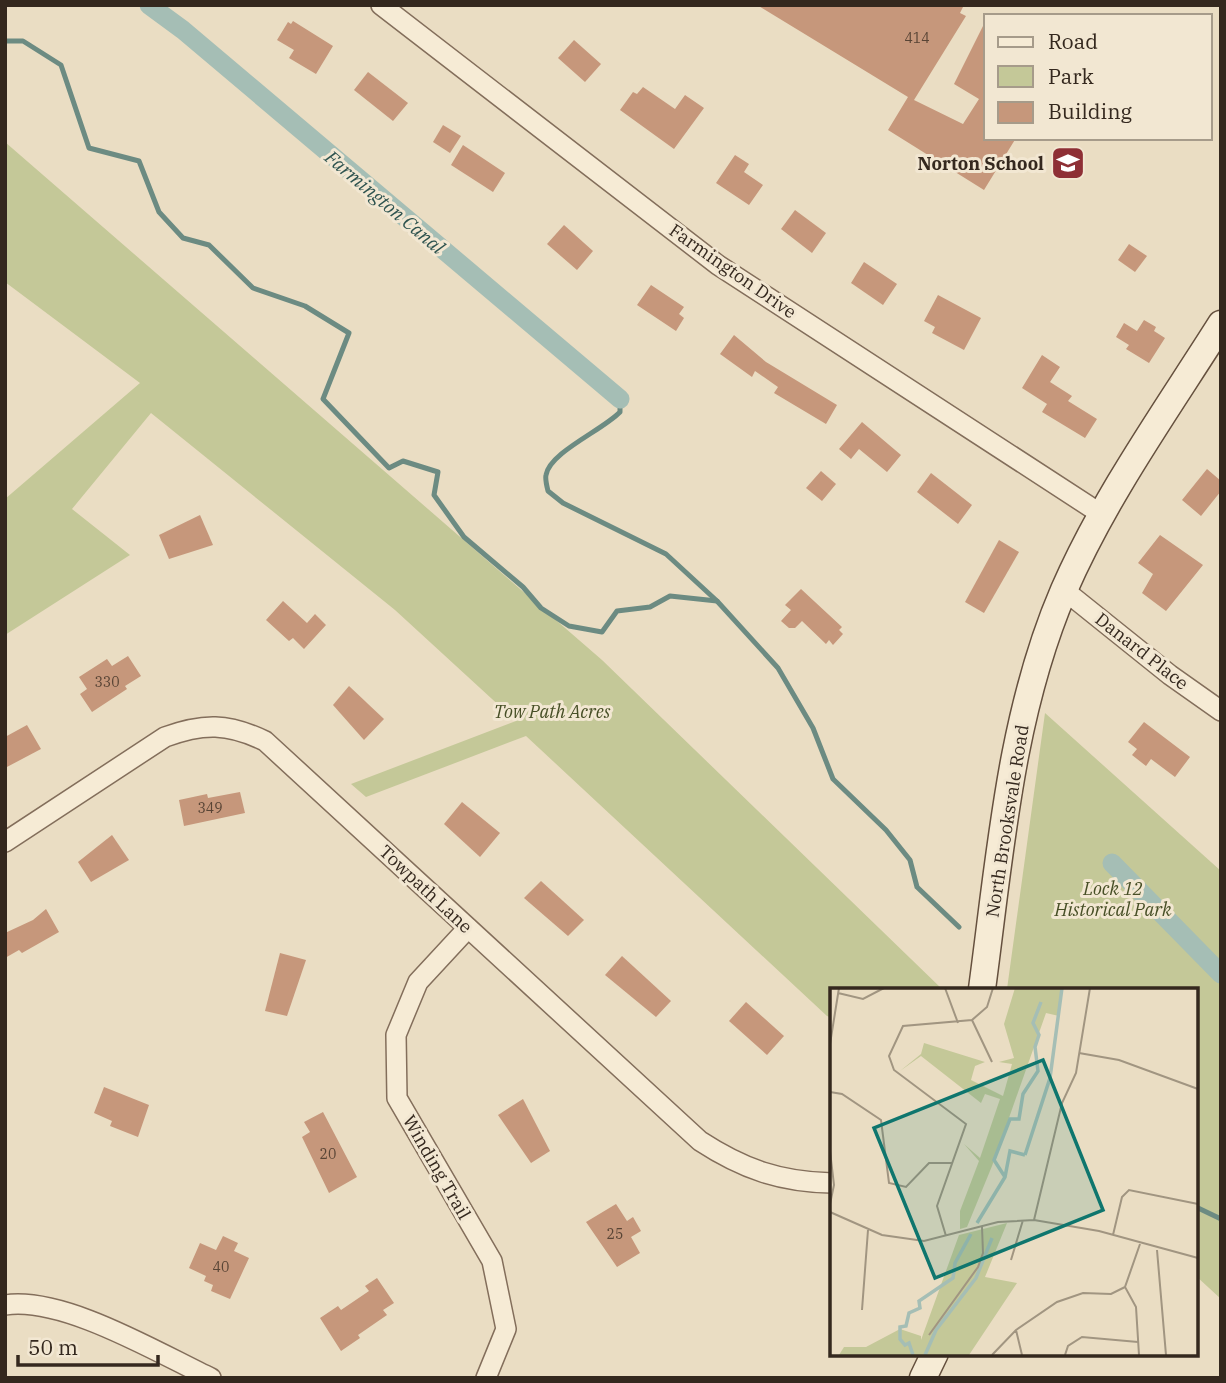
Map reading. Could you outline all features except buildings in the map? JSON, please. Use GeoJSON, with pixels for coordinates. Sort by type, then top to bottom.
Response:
{"type":"FeatureCollection","features":[{"type":"Feature","properties":{"kind":"main road","name":"North Brooksvale Road"},"geometry":{"type":"LineString","coordinates":[[982,988],[1011,778],[1041,655],[1064,590],[1101,514],[1221,324]]}},
{"type":"Feature","properties":{"kind":"main road"},"geometry":{"type":"LineString","coordinates":[[923,1378],[934,1355]]}},
{"type":"Feature","properties":{"kind":"street","name":"Farmington Drive"},"geometry":{"type":"LineString","coordinates":[[381,5],[718,265],[1101,514]]}},
{"type":"Feature","properties":{"kind":"street","name":"Danard Place"},"geometry":{"type":"LineString","coordinates":[[1064,590],[1170,675],[1221,711]]}},
{"type":"Feature","properties":{"kind":"street","name":"Towpath Lane"},"geometry":{"type":"LineString","coordinates":[[5,842],[165,737],[192,727],[232,728],[265,741],[699,1141],[731,1162],[768,1175],[830,1183]]}},
{"type":"Feature","properties":{"kind":"street","name":"Winding Trail"},"geometry":{"type":"LineString","coordinates":[[468,928],[418,982],[396,1035],[397,1098],[492,1261],[506,1329],[486,1378]]}},
{"type":"Feature","properties":{"kind":"street"},"geometry":{"type":"LineString","coordinates":[[5,1305],[23,1302],[86,1319],[211,1378]]}},
{"type":"Feature","properties":{"kind":"green space","name":"Tow Path Acres"},"geometry":{"type":"Polygon","coordinates":[[[5,142],[602,660],[941,988],[830,988],[830,1017],[827,1016],[526,736],[366,797],[351,784],[516,721],[395,610],[151,413],[72,509],[130,555],[5,635],[5,499],[140,383],[5,282],[5,142]]]}},
{"type":"Feature","properties":{"kind":"green space","name":"Lock 12 Historical Park"},"geometry":{"type":"Polygon","coordinates":[[[1045,713],[1221,871],[1221,1299],[1198,1278],[1198,988],[1007,988],[1045,713]]]}},
{"type":"Feature","properties":{"kind":"waterway","name":"Farmington Canal"},"geometry":{"type":"LineString","coordinates":[[149,5],[183,30],[620,399]]}},
{"type":"Feature","properties":{"kind":"waterway"},"geometry":{"type":"LineString","coordinates":[[5,41],[23,41],[61,65],[89,148],[139,161],[159,212],[183,238],[209,245],[253,288],[305,306],[349,333],[323,399],[389,468],[403,461],[438,472],[434,495],[464,537],[523,587],[541,608],[569,626],[602,632],[617,611],[650,607],[670,596],[717,601]]}},
{"type":"Feature","properties":{"kind":"waterway"},"geometry":{"type":"LineString","coordinates":[[620,399],[620,412],[567,450],[550,466],[546,477],[548,491],[563,503],[666,554],[717,601],[778,668],[813,728],[833,779],[886,830],[910,860],[917,887],[959,927]]}},
{"type":"Feature","properties":{"kind":"waterway","name":"Farmington Canal"},"geometry":{"type":"LineString","coordinates":[[1112,863],[1221,974]]}},
{"type":"Feature","properties":{"kind":"waterway"},"geometry":{"type":"LineString","coordinates":[[1198,1208],[1221,1219]]}},
{"type":"Feature","properties":{"kind":"place","name":"Norton School"},"geometry":{"type":"Point","coordinates":[1068,163]}}]}
